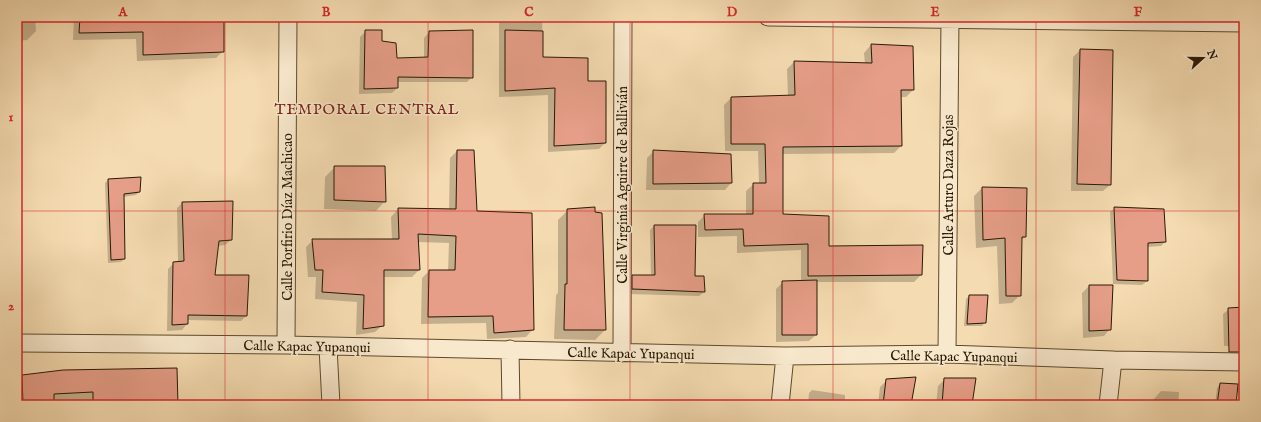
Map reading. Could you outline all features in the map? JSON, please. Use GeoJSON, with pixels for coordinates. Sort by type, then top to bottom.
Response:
{"type":"FeatureCollection","features":[{"type":"Feature","properties":{"kind":"street","name":"Calle Porfirio Díaz Machicao"},"geometry":{"type":"LineString","coordinates":[[286,345],[288,17]]}},
{"type":"Feature","properties":{"kind":"street","name":"Calle Virginia Aguirre de Ballivián"},"geometry":{"type":"LineString","coordinates":[[622,353],[623,17]]}},
{"type":"Feature","properties":{"kind":"street"},"geometry":{"type":"LineString","coordinates":[[768,17],[1187,20],[1244,23]]}},
{"type":"Feature","properties":{"kind":"street","name":"Calle Arturo Daza Rojas"},"geometry":{"type":"LineString","coordinates":[[947,354],[950,18]]}},
{"type":"Feature","properties":{"kind":"street","name":"Calle Kapac Yupanqui"},"geometry":{"type":"LineString","coordinates":[[17,343],[286,345],[785,356],[947,354],[1113,360],[1244,362]]}},
{"type":"Feature","properties":{"kind":"street"},"geometry":{"type":"LineString","coordinates":[[328,347],[331,405]]}},
{"type":"Feature","properties":{"kind":"street"},"geometry":{"type":"LineString","coordinates":[[510,349],[511,405]]}},
{"type":"Feature","properties":{"kind":"street"},"geometry":{"type":"LineString","coordinates":[[780,405],[785,356]]}},
{"type":"Feature","properties":{"kind":"street"},"geometry":{"type":"LineString","coordinates":[[1108,405],[1113,360]]}},
{"type":"Feature","properties":{"kind":"building"},"geometry":{"type":"Polygon","coordinates":[[[80,17],[224,17],[224,52],[143,55],[143,32],[79,33],[80,17]]]}},
{"type":"Feature","properties":{"kind":"building"},"geometry":{"type":"Polygon","coordinates":[[[365,30],[382,30],[382,41],[396,43],[397,58],[428,57],[429,31],[473,30],[473,78],[398,77],[398,88],[364,89],[365,30]]]}},
{"type":"Feature","properties":{"kind":"building"},"geometry":{"type":"Polygon","coordinates":[[[505,30],[543,31],[543,57],[588,58],[588,81],[606,81],[606,143],[554,146],[555,88],[505,91],[505,30]]]}},
{"type":"Feature","properties":{"kind":"building"},"geometry":{"type":"Polygon","coordinates":[[[871,44],[913,46],[914,90],[901,90],[902,146],[783,147],[783,214],[829,216],[829,246],[923,245],[922,275],[808,276],[808,244],[744,246],[743,229],[705,230],[704,214],[753,214],[753,183],[766,183],[765,144],[731,144],[731,97],[795,95],[794,61],[872,63],[871,44]]]}},
{"type":"Feature","properties":{"kind":"building"},"geometry":{"type":"Polygon","coordinates":[[[1080,49],[1113,50],[1111,185],[1077,184],[1080,49]]]}},
{"type":"Feature","properties":{"kind":"building"},"geometry":{"type":"Polygon","coordinates":[[[457,150],[474,150],[477,211],[532,213],[534,330],[494,333],[493,316],[428,317],[429,270],[455,270],[456,236],[418,234],[420,270],[384,270],[384,326],[363,329],[364,295],[322,292],[323,270],[315,270],[312,239],[399,239],[398,208],[456,209],[457,150]]]}},
{"type":"Feature","properties":{"kind":"building"},"geometry":{"type":"Polygon","coordinates":[[[653,150],[731,154],[732,183],[653,184],[653,150]]]}},
{"type":"Feature","properties":{"kind":"building"},"geometry":{"type":"Polygon","coordinates":[[[334,166],[385,166],[386,202],[334,200],[334,166]]]}},
{"type":"Feature","properties":{"kind":"building"},"geometry":{"type":"Polygon","coordinates":[[[141,177],[140,192],[124,194],[125,259],[111,260],[108,179],[141,177]]]}},
{"type":"Feature","properties":{"kind":"building"},"geometry":{"type":"Polygon","coordinates":[[[982,187],[1027,188],[1026,237],[1022,237],[1021,296],[1006,296],[1005,238],[983,240],[982,187]]]}},
{"type":"Feature","properties":{"kind":"building"},"geometry":{"type":"Polygon","coordinates":[[[233,201],[232,240],[219,241],[215,275],[249,275],[247,316],[188,315],[188,324],[172,325],[173,262],[184,261],[182,202],[233,201]]]}},
{"type":"Feature","properties":{"kind":"building"},"geometry":{"type":"Polygon","coordinates":[[[595,207],[595,212],[602,213],[606,330],[564,330],[565,284],[567,284],[567,209],[595,207]]]}},
{"type":"Feature","properties":{"kind":"building"},"geometry":{"type":"Polygon","coordinates":[[[1114,207],[1164,209],[1166,242],[1148,243],[1148,281],[1117,280],[1114,207]]]}},
{"type":"Feature","properties":{"kind":"building"},"geometry":{"type":"Polygon","coordinates":[[[654,225],[696,225],[695,276],[704,276],[705,292],[632,289],[632,275],[655,275],[654,225]]]}},
{"type":"Feature","properties":{"kind":"building"},"geometry":{"type":"Polygon","coordinates":[[[817,280],[817,335],[782,335],[782,281],[817,280]]]}},
{"type":"Feature","properties":{"kind":"building"},"geometry":{"type":"Polygon","coordinates":[[[1089,285],[1113,285],[1111,330],[1089,331],[1089,285]]]}},
{"type":"Feature","properties":{"kind":"building"},"geometry":{"type":"Polygon","coordinates":[[[969,295],[988,295],[986,323],[967,324],[969,295]]]}},
{"type":"Feature","properties":{"kind":"building"},"geometry":{"type":"Polygon","coordinates":[[[1244,307],[1244,352],[1229,352],[1228,308],[1244,307]]]}},
{"type":"Feature","properties":{"kind":"building"},"geometry":{"type":"Polygon","coordinates":[[[177,368],[178,405],[93,405],[93,392],[54,394],[54,405],[23,405],[22,375],[63,370],[177,368]]]}},
{"type":"Feature","properties":{"kind":"building"},"geometry":{"type":"Polygon","coordinates":[[[916,377],[911,405],[883,405],[886,379],[916,377]]]}},
{"type":"Feature","properties":{"kind":"building"},"geometry":{"type":"Polygon","coordinates":[[[944,378],[976,378],[972,405],[942,405],[944,378]]]}},
{"type":"Feature","properties":{"kind":"building"},"geometry":{"type":"Polygon","coordinates":[[[1220,383],[1238,384],[1236,405],[1217,405],[1220,383]]]}},
{"type":"Feature","properties":{"kind":"district","name":"TEMPORAL CENTRAL"},"geometry":{"type":"Point","coordinates":[367,109]}}]}
